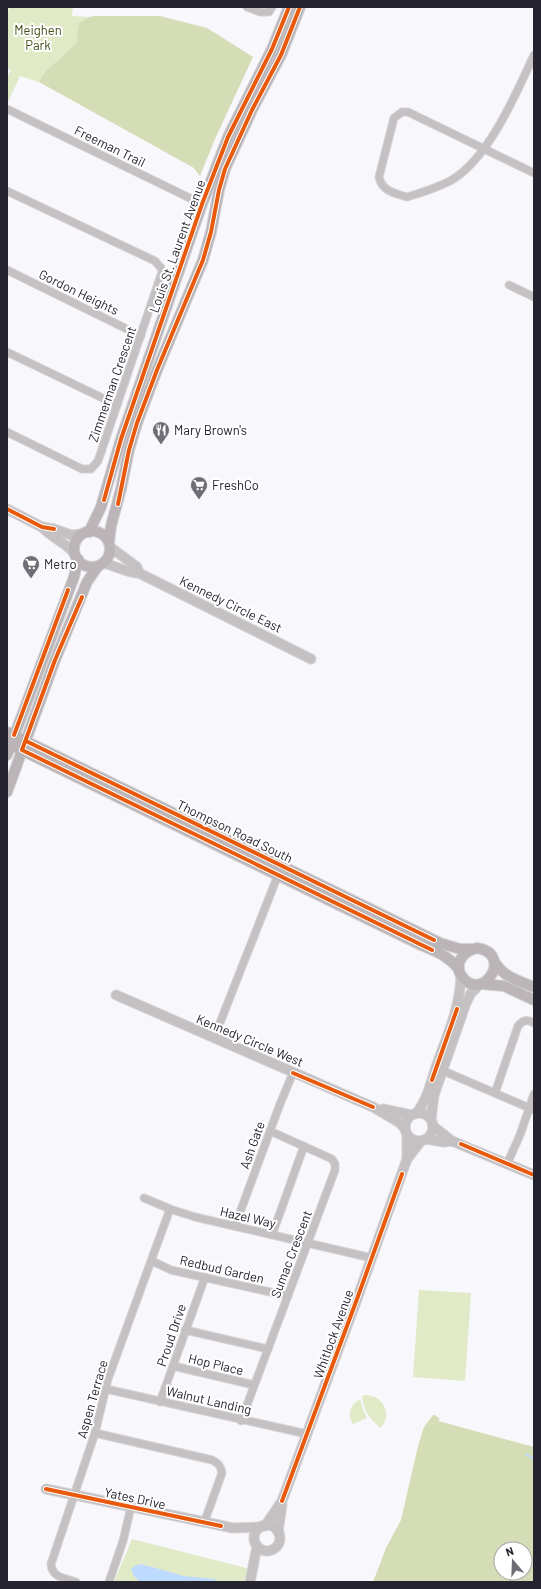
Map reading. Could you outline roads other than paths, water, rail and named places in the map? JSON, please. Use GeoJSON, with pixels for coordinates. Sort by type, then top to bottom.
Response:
{"type":"FeatureCollection","features":[{"type":"Feature","properties":{"kind":"main road","name":"Louis St. Laurent Avenue"},"geometry":{"type":"LineString","coordinates":[[86,533],[102,507],[121,439],[202,204],[228,137],[272,49],[289,7]]}},
{"type":"Feature","properties":{"kind":"main road","name":"Louis St. Laurent Avenue"},"geometry":{"type":"LineString","coordinates":[[109,545],[111,526],[133,436],[157,370],[203,260],[211,232],[219,190],[226,169],[252,110],[281,54],[300,7]]}},
{"type":"Feature","properties":{"kind":"main road"},"geometry":{"type":"LineString","coordinates":[[7,755],[10,739],[74,577],[76,542],[86,533],[101,533],[109,545],[108,559],[87,582],[54,660],[7,792]]}},
{"type":"Feature","properties":{"kind":"main road"},"geometry":{"type":"LineString","coordinates":[[76,557],[87,566],[101,565]]}},
{"type":"Feature","properties":{"kind":"main road","name":"Thompson Road South"},"geometry":{"type":"LineString","coordinates":[[10,739],[278,875],[446,956],[460,972]]}},
{"type":"Feature","properties":{"kind":"main road","name":"Thompson Road South"},"geometry":{"type":"LineString","coordinates":[[24,746],[440,943],[460,949],[471,949]]}},
{"type":"Feature","properties":{"kind":"main road"},"geometry":{"type":"LineString","coordinates":[[534,988],[508,977],[499,969],[488,952],[483,949],[471,949],[461,957],[460,972],[468,983],[504,986],[534,1000]]}},
{"type":"Feature","properties":{"kind":"main road"},"geometry":{"type":"LineString","coordinates":[[480,985],[493,972],[495,963]]}},
{"type":"Feature","properties":{"kind":"street"},"geometry":{"type":"LineString","coordinates":[[247,7],[265,13],[269,12],[272,7]]}},
{"type":"Feature","properties":{"kind":"street"},"geometry":{"type":"LineString","coordinates":[[534,55],[519,87],[485,149],[470,166],[450,181],[406,197],[386,189],[380,183],[379,177],[391,126],[394,118],[402,112],[408,112],[485,149],[534,173]]}},
{"type":"Feature","properties":{"kind":"street","name":"Freeman Trail"},"geometry":{"type":"LineString","coordinates":[[7,110],[202,204]]}},
{"type":"Feature","properties":{"kind":"street","name":"Zimmerman Crescent"},"geometry":{"type":"LineString","coordinates":[[7,190],[158,264],[162,268],[161,277],[98,461],[91,468],[79,468],[7,432]]}},
{"type":"Feature","properties":{"kind":"street","name":"Gordon Heights"},"geometry":{"type":"LineString","coordinates":[[7,270],[141,336]]}},
{"type":"Feature","properties":{"kind":"street"},"geometry":{"type":"LineString","coordinates":[[509,285],[534,297]]}},
{"type":"Feature","properties":{"kind":"street"},"geometry":{"type":"LineString","coordinates":[[7,352],[117,405]]}},
{"type":"Feature","properties":{"kind":"street"},"geometry":{"type":"LineString","coordinates":[[7,509],[42,527],[54,529],[71,535],[86,533]]}},
{"type":"Feature","properties":{"kind":"street"},"geometry":{"type":"LineString","coordinates":[[42,527],[50,536],[70,549],[76,557]]}},
{"type":"Feature","properties":{"kind":"street","name":"Kennedy Circle East"},"geometry":{"type":"LineString","coordinates":[[109,545],[136,567],[139,573]]}},
{"type":"Feature","properties":{"kind":"street","name":"Kennedy Circle East"},"geometry":{"type":"LineString","coordinates":[[101,565],[133,573],[139,573],[311,659]]}},
{"type":"Feature","properties":{"kind":"street"},"geometry":{"type":"LineString","coordinates":[[214,1038],[278,875]]}},
{"type":"Feature","properties":{"kind":"street"},"geometry":{"type":"LineString","coordinates":[[423,1140],[431,1134],[434,1095],[439,1069],[460,997],[460,972]]}},
{"type":"Feature","properties":{"kind":"street"},"geometry":{"type":"LineString","coordinates":[[452,1141],[444,1142],[414,1140],[406,1132],[406,1121],[414,1114],[428,1094],[467,999],[480,985]]}},
{"type":"Feature","properties":{"kind":"street","name":"Kennedy Circle West"},"geometry":{"type":"LineString","coordinates":[[116,995],[373,1107],[400,1123],[406,1132]]}},
{"type":"Feature","properties":{"kind":"street"},"geometry":{"type":"LineString","coordinates":[[495,1093],[518,1026],[522,1021],[529,1020],[534,1022]]}},
{"type":"Feature","properties":{"kind":"street"},"geometry":{"type":"LineString","coordinates":[[439,1069],[532,1109]]}},
{"type":"Feature","properties":{"kind":"street","name":"Ash Gate"},"geometry":{"type":"LineString","coordinates":[[235,1226],[293,1073]]}},
{"type":"Feature","properties":{"kind":"street"},"geometry":{"type":"LineString","coordinates":[[507,1164],[532,1109],[534,1094]]}},
{"type":"Feature","properties":{"kind":"street","name":"Kennedy Circle West"},"geometry":{"type":"LineString","coordinates":[[373,1107],[414,1114]]}},
{"type":"Feature","properties":{"kind":"street"},"geometry":{"type":"LineString","coordinates":[[414,1114],[425,1114],[452,1141],[534,1175]]}},
{"type":"Feature","properties":{"kind":"street","name":"Sumac Crescent"},"geometry":{"type":"LineString","coordinates":[[241,1420],[309,1243],[335,1170],[335,1164],[332,1159],[270,1131]]}},
{"type":"Feature","properties":{"kind":"street","name":"Whitlock Avenue"},"geometry":{"type":"LineString","coordinates":[[406,1132],[407,1159]]}},
{"type":"Feature","properties":{"kind":"street","name":"Whitlock Avenue"},"geometry":{"type":"LineString","coordinates":[[278,1532],[282,1501],[407,1159],[423,1140]]}},
{"type":"Feature","properties":{"kind":"street"},"geometry":{"type":"LineString","coordinates":[[272,1235],[304,1146]]}},
{"type":"Feature","properties":{"kind":"street","name":"Hazel Way"},"geometry":{"type":"LineString","coordinates":[[144,1198],[170,1209],[195,1217],[372,1258]]}},
{"type":"Feature","properties":{"kind":"street","name":"Aspen Terrace"},"geometry":{"type":"LineString","coordinates":[[76,1582],[56,1576],[51,1570],[51,1564],[94,1433],[108,1379],[170,1209]]}},
{"type":"Feature","properties":{"kind":"street","name":"Redbud Garden"},"geometry":{"type":"LineString","coordinates":[[152,1261],[171,1270],[288,1296]]}},
{"type":"Feature","properties":{"kind":"street","name":"Proud Drive"},"geometry":{"type":"LineString","coordinates":[[160,1402],[205,1277]]}},
{"type":"Feature","properties":{"kind":"street"},"geometry":{"type":"LineString","coordinates":[[185,1330],[268,1349]]}},
{"type":"Feature","properties":{"kind":"street","name":"Hop Place"},"geometry":{"type":"LineString","coordinates":[[173,1366],[254,1385]]}},
{"type":"Feature","properties":{"kind":"street","name":"Walnut Landing"},"geometry":{"type":"LineString","coordinates":[[106,1389],[307,1434]]}},
{"type":"Feature","properties":{"kind":"street"},"geometry":{"type":"LineString","coordinates":[[94,1433],[212,1460],[217,1463],[222,1473],[204,1522]]}},
{"type":"Feature","properties":{"kind":"street","name":"Yates Drive"},"geometry":{"type":"LineString","coordinates":[[46,1489],[233,1528],[263,1526]]}},
{"type":"Feature","properties":{"kind":"street","name":"Whitlock Avenue"},"geometry":{"type":"LineString","coordinates":[[263,1526],[282,1501]]}},
{"type":"Feature","properties":{"kind":"street"},"geometry":{"type":"LineString","coordinates":[[109,1582],[123,1541],[131,1507]]}},
{"type":"Feature","properties":{"kind":"street"},"geometry":{"type":"LineString","coordinates":[[250,1582],[259,1546],[255,1533],[263,1526],[273,1527],[278,1532],[280,1540],[277,1546],[271,1550],[259,1546]]}},
{"type":"Feature","properties":{"kind":"street","name":"Yates Drive"},"geometry":{"type":"LineString","coordinates":[[233,1528],[259,1546]]}},
{"type":"Feature","properties":{"kind":"water"},"geometry":{"type":"Polygon","coordinates":[[[141,1564],[184,1576],[214,1579],[219,1582],[140,1582],[134,1576],[131,1569],[141,1564]]]}},
{"type":"Feature","properties":{"kind":"waterway"},"geometry":{"type":"LineString","coordinates":[[526,1454],[534,1459]]}},
{"type":"Feature","properties":{"kind":"place","name":"Mary Brown's"},"geometry":{"type":"Point","coordinates":[161,445]}},
{"type":"Feature","properties":{"kind":"place","name":"FreshCo"},"geometry":{"type":"Point","coordinates":[199,500]}},
{"type":"Feature","properties":{"kind":"place","name":"Metro"},"geometry":{"type":"Point","coordinates":[31,579]}},
{"type":"Feature","properties":{"kind":"park label","name":"Meighen Park"},"geometry":{"type":"Point","coordinates":[38,38]}}]}
